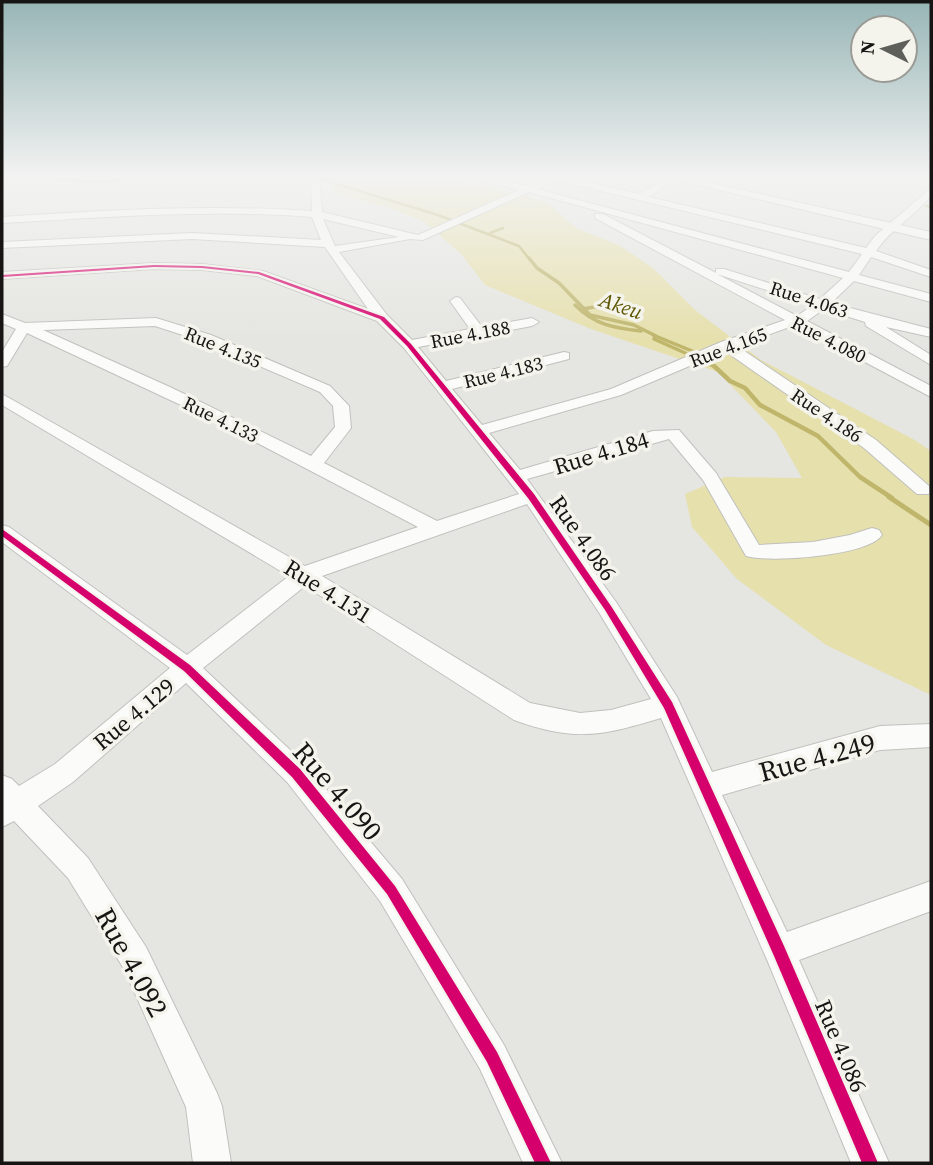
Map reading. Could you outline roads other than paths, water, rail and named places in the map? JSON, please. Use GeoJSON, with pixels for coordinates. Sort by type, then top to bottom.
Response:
{"type":"FeatureCollection","features":[{"type":"Feature","properties":{"kind":"street"},"geometry":{"type":"LineString","coordinates":[[11,237],[53,231]]}},
{"type":"Feature","properties":{"kind":"street"},"geometry":{"type":"LineString","coordinates":[[323,231],[329,247],[382,318]]}},
{"type":"Feature","properties":{"kind":"street"},"geometry":{"type":"LineString","coordinates":[[390,231],[414,237]]}},
{"type":"Feature","properties":{"kind":"street"},"geometry":{"type":"LineString","coordinates":[[11,237],[192,236],[329,247],[425,237],[437,231]]}},
{"type":"Feature","properties":{"kind":"street","name":"Rue 4.080"},"geometry":{"type":"LineString","coordinates":[[627,231],[931,392]]}},
{"type":"Feature","properties":{"kind":"street"},"geometry":{"type":"LineString","coordinates":[[680,231],[931,298]]}},
{"type":"Feature","properties":{"kind":"street"},"geometry":{"type":"LineString","coordinates":[[783,231],[869,252],[931,274]]}},
{"type":"Feature","properties":{"kind":"street","name":"Rue 4.165"},"geometry":{"type":"LineString","coordinates":[[479,431],[616,391],[726,345],[809,316],[852,276],[879,238],[888,231]]}},
{"type":"Feature","properties":{"kind":"street","name":"Rue 4.063"},"geometry":{"type":"LineString","coordinates":[[687,264],[731,274],[866,318],[931,333]]}},
{"type":"Feature","properties":{"kind":"street","name":"Rue 4.086"},"geometry":{"type":"LineString","coordinates":[[2,276],[155,266],[241,270],[277,278],[382,318],[409,345],[531,496],[608,608],[668,705],[779,951],[870,1163]]}},
{"type":"Feature","properties":{"kind":"street"},"geometry":{"type":"LineString","coordinates":[[456,301],[479,332]]}},
{"type":"Feature","properties":{"kind":"street","name":"Rue 4.133"},"geometry":{"type":"LineString","coordinates":[[2,318],[314,464],[435,528]]}},
{"type":"Feature","properties":{"kind":"street"},"geometry":{"type":"LineString","coordinates":[[866,318],[889,336],[931,361]]}},
{"type":"Feature","properties":{"kind":"street","name":"Rue 4.135"},"geometry":{"type":"LineString","coordinates":[[24,327],[156,322],[206,338],[325,389],[336,397],[343,407],[343,428],[314,464]]}},
{"type":"Feature","properties":{"kind":"street","name":"Rue 4.188"},"geometry":{"type":"LineString","coordinates":[[409,345],[532,322]]}},
{"type":"Feature","properties":{"kind":"street"},"geometry":{"type":"LineString","coordinates":[[2,363],[24,327]]}},
{"type":"Feature","properties":{"kind":"street","name":"Rue 4.186"},"geometry":{"type":"LineString","coordinates":[[726,345],[870,444],[923,490]]}},
{"type":"Feature","properties":{"kind":"street","name":"Rue 4.183"},"geometry":{"type":"LineString","coordinates":[[441,387],[564,356]]}},
{"type":"Feature","properties":{"kind":"street","name":"Rue 4.131"},"geometry":{"type":"LineString","coordinates":[[2,399],[304,575],[523,712],[556,724],[585,726],[668,705]]}},
{"type":"Feature","properties":{"kind":"street","name":"Rue 4.184"},"geometry":{"type":"LineString","coordinates":[[516,477],[668,433],[677,437],[710,477],[753,551],[826,546],[859,541],[872,535]]}},
{"type":"Feature","properties":{"kind":"street","name":"Rue 4.129"},"geometry":{"type":"LineString","coordinates":[[7,802],[64,772],[187,668],[304,575],[531,496]]}},
{"type":"Feature","properties":{"kind":"street","name":"Rue 4.090"},"geometry":{"type":"LineString","coordinates":[[2,532],[187,668],[296,774],[391,890],[492,1057],[543,1163]]}},
{"type":"Feature","properties":{"kind":"street","name":"Rue 4.249"},"geometry":{"type":"LineString","coordinates":[[704,788],[880,738],[931,736]]}},
{"type":"Feature","properties":{"kind":"street","name":"Rue 4.092"},"geometry":{"type":"LineString","coordinates":[[7,802],[78,869],[135,958],[204,1105],[212,1163]]}},
{"type":"Feature","properties":{"kind":"street"},"geometry":{"type":"LineString","coordinates":[[779,951],[931,895]]}},
{"type":"Feature","properties":{"kind":"waterway","name":"Akeu"},"geometry":{"type":"LineString","coordinates":[[481,231],[519,246],[530,260]]}},
{"type":"Feature","properties":{"kind":"waterway"},"geometry":{"type":"LineString","coordinates":[[490,233],[494,231]]}},
{"type":"Feature","properties":{"kind":"waterway","name":"Akeu"},"geometry":{"type":"LineString","coordinates":[[529,258],[584,309]]}},
{"type":"Feature","properties":{"kind":"waterway"},"geometry":{"type":"LineString","coordinates":[[584,309],[611,304]]}},
{"type":"Feature","properties":{"kind":"waterway"},"geometry":{"type":"LineString","coordinates":[[575,305],[582,312],[605,324],[641,331]]}},
{"type":"Feature","properties":{"kind":"waterway","name":"Akeu"},"geometry":{"type":"LineString","coordinates":[[584,309],[590,315],[634,325],[656,336]]}},
{"type":"Feature","properties":{"kind":"waterway"},"geometry":{"type":"LineString","coordinates":[[656,336],[697,353]]}},
{"type":"Feature","properties":{"kind":"waterway","name":"Akeu"},"geometry":{"type":"LineString","coordinates":[[656,336],[654,339],[710,364]]}},
{"type":"Feature","properties":{"kind":"waterway","name":"Akeu"},"geometry":{"type":"LineString","coordinates":[[706,363],[710,364]]}},
{"type":"Feature","properties":{"kind":"waterway","name":"Akeu"},"geometry":{"type":"LineString","coordinates":[[710,364],[730,381],[745,388],[760,405],[818,436],[860,477],[892,498]]}},
{"type":"Feature","properties":{"kind":"waterway","name":"Akeu"},"geometry":{"type":"LineString","coordinates":[[889,497],[931,525]]}}]}
